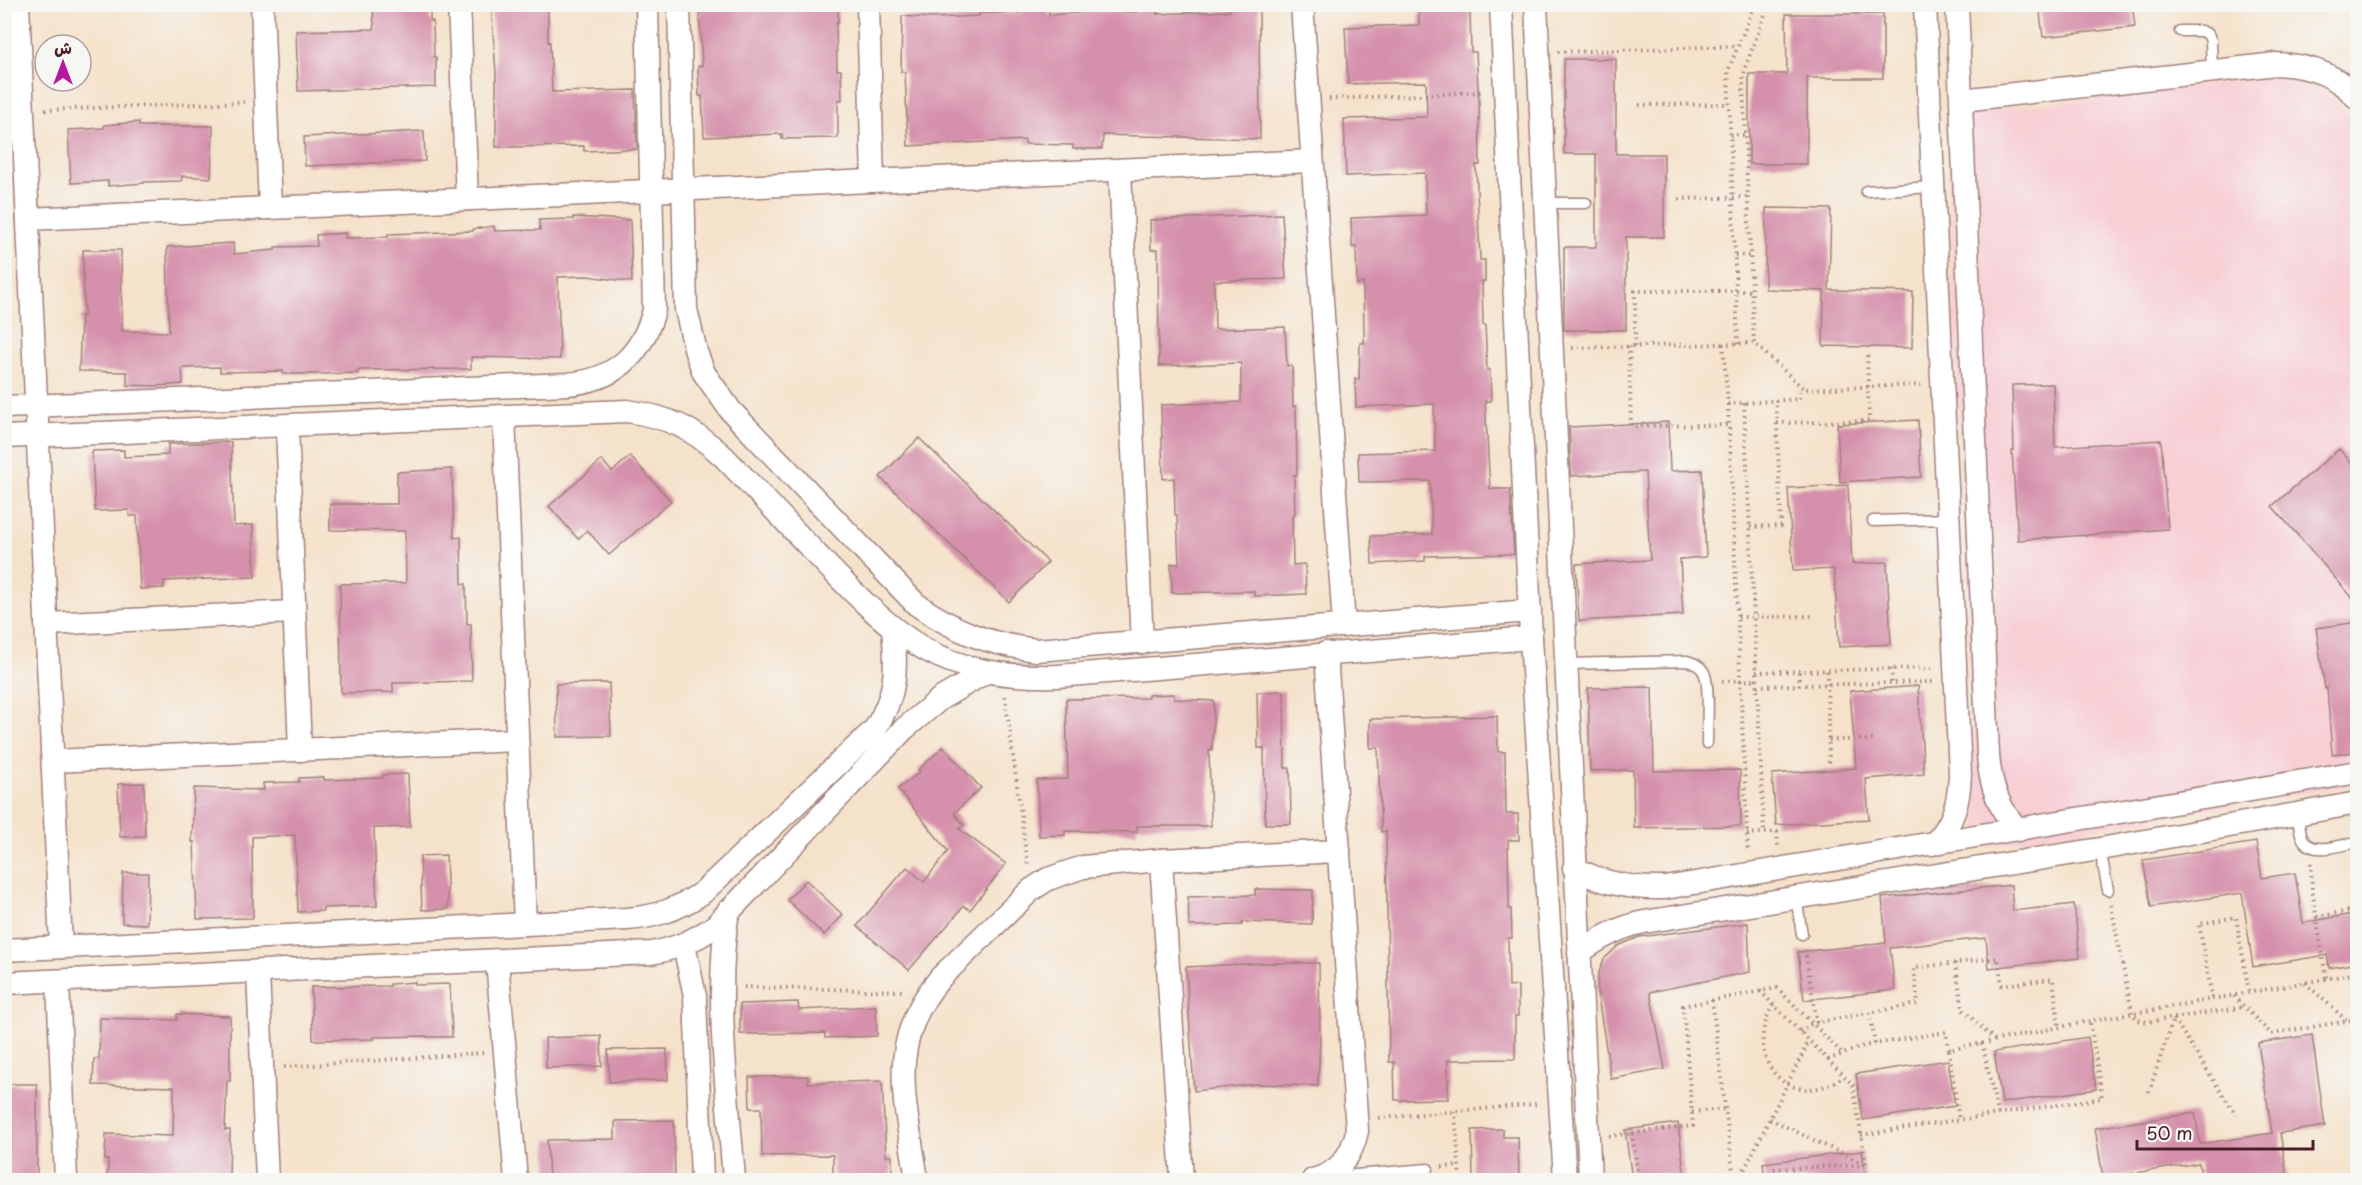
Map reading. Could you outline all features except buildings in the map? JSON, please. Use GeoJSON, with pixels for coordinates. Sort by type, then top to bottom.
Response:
{"type":"FeatureCollection","features":[{"type":"Feature","properties":{"kind":"street"},"geometry":{"type":"LineString","coordinates":[[18,4],[61,947]]}},
{"type":"Feature","properties":{"kind":"street"},"geometry":{"type":"LineString","coordinates":[[262,4],[270,208]]}},
{"type":"Feature","properties":{"kind":"street"},"geometry":{"type":"LineString","coordinates":[[459,4],[467,199]]}},
{"type":"Feature","properties":{"kind":"street"},"geometry":{"type":"LineString","coordinates":[[4,407],[568,384],[598,378],[613,371],[636,350],[644,338],[654,310],[647,4]]}},
{"type":"Feature","properties":{"kind":"street"},"geometry":{"type":"LineString","coordinates":[[679,4],[686,309],[693,342],[704,373],[731,411],[916,604],[943,622],[972,637],[1004,646],[1036,650],[1530,611]]}},
{"type":"Feature","properties":{"kind":"street"},"geometry":{"type":"LineString","coordinates":[[868,4],[873,181]]}},
{"type":"Feature","properties":{"kind":"street"},"geometry":{"type":"LineString","coordinates":[[1302,4],[1344,626]]}},
{"type":"Feature","properties":{"kind":"street"},"geometry":{"type":"LineString","coordinates":[[1501,4],[1531,638],[1565,1180]]}},
{"type":"Feature","properties":{"kind":"street"},"geometry":{"type":"LineString","coordinates":[[1536,4],[1590,1180]]}},
{"type":"Feature","properties":{"kind":"street"},"geometry":{"type":"LineString","coordinates":[[1925,4],[1960,757],[1956,807],[1951,823],[1933,844]]}},
{"type":"Feature","properties":{"kind":"street"},"geometry":{"type":"LineString","coordinates":[[1957,4],[1989,770],[1997,799],[2010,821],[2019,830]]}},
{"type":"Feature","properties":{"kind":"street"},"geometry":{"type":"LineString","coordinates":[[1962,100],[2276,64],[2297,65],[2318,70],[2336,80],[2358,99]]}},
{"type":"Feature","properties":{"kind":"street"},"geometry":{"type":"LineString","coordinates":[[28,219],[1312,161]]}},
{"type":"Feature","properties":{"kind":"street"},"geometry":{"type":"LineString","coordinates":[[1119,170],[1142,643]]}},
{"type":"Feature","properties":{"kind":"street"},"geometry":{"type":"LineString","coordinates":[[1516,321],[1550,320]]}},
{"type":"Feature","properties":{"kind":"street"},"geometry":{"type":"LineString","coordinates":[[4,437],[627,411],[654,415],[680,424],[703,438],[723,456],[860,600],[916,646],[950,662],[1022,677],[1057,676],[1531,638]]}},
{"type":"Feature","properties":{"kind":"street"},"geometry":{"type":"LineString","coordinates":[[504,417],[525,924]]}},
{"type":"Feature","properties":{"kind":"street"},"geometry":{"type":"LineString","coordinates":[[287,426],[300,750]]}},
{"type":"Feature","properties":{"kind":"street"},"geometry":{"type":"LineString","coordinates":[[46,624],[294,612]]}},
{"type":"Feature","properties":{"kind":"street"},"geometry":{"type":"LineString","coordinates":[[4,950],[647,917],[685,904],[702,893],[875,729],[888,704],[896,676],[893,629]]}},
{"type":"Feature","properties":{"kind":"street"},"geometry":{"type":"LineString","coordinates":[[1318,1179],[1334,1172],[1350,1153],[1357,1131],[1326,653]]}},
{"type":"Feature","properties":{"kind":"street"},"geometry":{"type":"LineString","coordinates":[[4,983],[497,962],[651,953],[684,945],[714,927],[912,721],[940,699],[994,673]]}},
{"type":"Feature","properties":{"kind":"street"},"geometry":{"type":"LineString","coordinates":[[53,761],[517,740]]}},
{"type":"Feature","properties":{"kind":"street"},"geometry":{"type":"LineString","coordinates":[[1960,757],[1988,755]]}},
{"type":"Feature","properties":{"kind":"street"},"geometry":{"type":"LineString","coordinates":[[1574,868],[1618,885],[1665,888],[2358,772]]}},
{"type":"Feature","properties":{"kind":"street"},"geometry":{"type":"LineString","coordinates":[[1579,953],[1594,942],[1627,926],[1667,918],[2100,849],[2358,803]]}},
{"type":"Feature","properties":{"kind":"street"},"geometry":{"type":"LineString","coordinates":[[917,1180],[903,1077],[903,1059],[911,1023],[928,992],[1031,890],[1048,879],[1083,867],[1161,860],[1339,851]]}},
{"type":"Feature","properties":{"kind":"street"},"geometry":{"type":"LineString","coordinates":[[1161,860],[1182,1180]]}},
{"type":"Feature","properties":{"kind":"street"},"geometry":{"type":"LineString","coordinates":[[1665,888],[1667,918]]}},
{"type":"Feature","properties":{"kind":"street"},"geometry":{"type":"LineString","coordinates":[[728,911],[722,962],[722,986],[734,1180]]}},
{"type":"Feature","properties":{"kind":"street"},"geometry":{"type":"LineString","coordinates":[[684,945],[695,996],[702,1180]]}},
{"type":"Feature","properties":{"kind":"street"},"geometry":{"type":"LineString","coordinates":[[497,962],[516,1180]]}},
{"type":"Feature","properties":{"kind":"street"},"geometry":{"type":"LineString","coordinates":[[258,972],[267,1180]]}},
{"type":"Feature","properties":{"kind":"street"},"geometry":{"type":"LineString","coordinates":[[58,981],[66,1180]]}},
{"type":"Feature","properties":{"kind":"street"},"geometry":{"type":"LineString","coordinates":[[700,1105],[729,1105]]}},
{"type":"Feature","properties":{"kind":"lane"},"geometry":{"type":"LineString","coordinates":[[2180,31],[2205,31],[2208,34],[2211,41],[2212,71]]}},
{"type":"Feature","properties":{"kind":"lane"},"geometry":{"type":"LineString","coordinates":[[1866,191],[1933,187]]}},
{"type":"Feature","properties":{"kind":"lane"},"geometry":{"type":"LineString","coordinates":[[1545,203],[1586,203]]}},
{"type":"Feature","properties":{"kind":"lane"},"geometry":{"type":"LineString","coordinates":[[1873,521],[1949,519]]}},
{"type":"Feature","properties":{"kind":"lane"},"geometry":{"type":"LineString","coordinates":[[1566,664],[1687,661],[1701,667],[1706,682],[1707,743]]}},
{"type":"Feature","properties":{"kind":"lane"},"geometry":{"type":"LineString","coordinates":[[2298,813],[2302,837],[2310,847],[2324,848],[2358,842]]}},
{"type":"Feature","properties":{"kind":"lane"},"geometry":{"type":"LineString","coordinates":[[2100,849],[2108,890]]}},
{"type":"Feature","properties":{"kind":"lane"},"geometry":{"type":"LineString","coordinates":[[1796,897],[1802,934]]}},
{"type":"Feature","properties":{"kind":"lane"},"geometry":{"type":"LineString","coordinates":[[1318,1179],[1428,1168]]}},
{"type":"Feature","properties":{"kind":"path"},"geometry":{"type":"LineString","coordinates":[[1738,344],[1728,71],[1755,4]]}},
{"type":"Feature","properties":{"kind":"path"},"geometry":{"type":"LineString","coordinates":[[1770,4],[1744,74],[1754,343],[1799,386],[1810,390],[1942,384]]}},
{"type":"Feature","properties":{"kind":"path"},"geometry":{"type":"LineString","coordinates":[[1538,53],[1738,46]]}},
{"type":"Feature","properties":{"kind":"path"},"geometry":{"type":"LineString","coordinates":[[1308,100],[1506,91]]}},
{"type":"Feature","properties":{"kind":"path"},"geometry":{"type":"LineString","coordinates":[[24,111],[266,102]]}},
{"type":"Feature","properties":{"kind":"path"},"geometry":{"type":"LineString","coordinates":[[1639,105],[1729,104]]}},
{"type":"Feature","properties":{"kind":"path"},"geometry":{"type":"LineString","coordinates":[[1730,135],[1746,135]]}},
{"type":"Feature","properties":{"kind":"path"},"geometry":{"type":"LineString","coordinates":[[1679,199],[1749,197]]}},
{"type":"Feature","properties":{"kind":"path"},"geometry":{"type":"LineString","coordinates":[[1735,255],[1751,256]]}},
{"type":"Feature","properties":{"kind":"path"},"geometry":{"type":"LineString","coordinates":[[1635,346],[1635,291],[1752,291]]}},
{"type":"Feature","properties":{"kind":"path"},"geometry":{"type":"LineString","coordinates":[[1551,348],[1754,343]]}},
{"type":"Feature","properties":{"kind":"path"},"geometry":{"type":"LineString","coordinates":[[1723,344],[1730,425],[1749,875]]}},
{"type":"Feature","properties":{"kind":"path"},"geometry":{"type":"LineString","coordinates":[[1629,346],[1631,426],[1730,425]]}},
{"type":"Feature","properties":{"kind":"path"},"geometry":{"type":"LineString","coordinates":[[1778,423],[1869,421],[1868,353]]}},
{"type":"Feature","properties":{"kind":"path"},"geometry":{"type":"LineString","coordinates":[[1728,404],[1799,399],[1799,386]]}},
{"type":"Feature","properties":{"kind":"path"},"geometry":{"type":"LineString","coordinates":[[1750,527],[1781,526],[1776,400]]}},
{"type":"Feature","properties":{"kind":"path"},"geometry":{"type":"LineString","coordinates":[[1744,403],[1764,833]]}},
{"type":"Feature","properties":{"kind":"path"},"geometry":{"type":"LineString","coordinates":[[1738,617],[1815,616]]}},
{"type":"Feature","properties":{"kind":"path"},"geometry":{"type":"LineString","coordinates":[[1756,672],[1892,669],[1956,675]]}},
{"type":"Feature","properties":{"kind":"path"},"geometry":{"type":"LineString","coordinates":[[1892,669],[1892,683]]}},
{"type":"Feature","properties":{"kind":"path"},"geometry":{"type":"LineString","coordinates":[[1827,671],[1829,764]]}},
{"type":"Feature","properties":{"kind":"path"},"geometry":{"type":"LineString","coordinates":[[1799,672],[1799,685]]}},
{"type":"Feature","properties":{"kind":"path"},"geometry":{"type":"LineString","coordinates":[[994,673],[1031,890]]}},
{"type":"Feature","properties":{"kind":"path"},"geometry":{"type":"LineString","coordinates":[[1706,682],[1741,680],[1799,685],[1892,683],[1956,675]]}},
{"type":"Feature","properties":{"kind":"path"},"geometry":{"type":"LineString","coordinates":[[1828,740],[1876,740]]}},
{"type":"Feature","properties":{"kind":"path"},"geometry":{"type":"LineString","coordinates":[[1747,834],[1777,832],[1779,870]]}},
{"type":"Feature","properties":{"kind":"path"},"geometry":{"type":"LineString","coordinates":[[2310,847],[2312,888],[2326,978]]}},
{"type":"Feature","properties":{"kind":"path"},"geometry":{"type":"LineString","coordinates":[[2108,890],[2132,1013],[2143,1022],[2245,1007]]}},
{"type":"Feature","properties":{"kind":"path"},"geometry":{"type":"LineString","coordinates":[[2317,917],[2358,909]]}},
{"type":"Feature","properties":{"kind":"path"},"geometry":{"type":"LineString","coordinates":[[2212,999],[2199,924],[2235,917],[2249,992]]}},
{"type":"Feature","properties":{"kind":"path"},"geometry":{"type":"LineString","coordinates":[[1802,934],[1815,1023]]}},
{"type":"Feature","properties":{"kind":"path"},"geometry":{"type":"LineString","coordinates":[[1800,1032],[1815,1023],[1918,1004],[1914,968],[1998,958],[2002,985],[2053,979],[2059,1027]]}},
{"type":"Feature","properties":{"kind":"path"},"geometry":{"type":"LineString","coordinates":[[1955,963],[1963,1010],[1996,1041]]}},
{"type":"Feature","properties":{"kind":"path"},"geometry":{"type":"LineString","coordinates":[[1949,1050],[2132,1013],[2358,973]]}},
{"type":"Feature","properties":{"kind":"path"},"geometry":{"type":"LineString","coordinates":[[2304,982],[2346,1021]]}},
{"type":"Feature","properties":{"kind":"path"},"geometry":{"type":"LineString","coordinates":[[722,986],[928,992]]}},
{"type":"Feature","properties":{"kind":"path"},"geometry":{"type":"LineString","coordinates":[[1587,1138],[1693,1126],[1683,1006],[1777,988],[1815,1023],[1842,1053]]}},
{"type":"Feature","properties":{"kind":"path"},"geometry":{"type":"LineString","coordinates":[[1760,991],[1853,1085],[1866,1165]]}},
{"type":"Feature","properties":{"kind":"path"},"geometry":{"type":"LineString","coordinates":[[2234,995],[2271,1034],[2358,1019]]}},
{"type":"Feature","properties":{"kind":"path"},"geometry":{"type":"LineString","coordinates":[[1712,1000],[1734,1180]]}},
{"type":"Feature","properties":{"kind":"path"},"geometry":{"type":"LineString","coordinates":[[1773,1005],[1762,1030],[1762,1050],[1774,1074],[1788,1083],[1808,1089],[1836,1082],[1844,1076]]}},
{"type":"Feature","properties":{"kind":"path"},"geometry":{"type":"LineString","coordinates":[[1870,1012],[1875,1044]]}},
{"type":"Feature","properties":{"kind":"path"},"geometry":{"type":"LineString","coordinates":[[2149,1092],[2174,1019]]}},
{"type":"Feature","properties":{"kind":"path"},"geometry":{"type":"LineString","coordinates":[[2174,1019],[2235,1116]]}},
{"type":"Feature","properties":{"kind":"path"},"geometry":{"type":"LineString","coordinates":[[1861,1135],[2102,1098],[2090,1021]]}},
{"type":"Feature","properties":{"kind":"path"},"geometry":{"type":"LineString","coordinates":[[1828,1060],[1842,1053],[1875,1044],[1946,1032],[1959,1120]]}},
{"type":"Feature","properties":{"kind":"path"},"geometry":{"type":"LineString","coordinates":[[1739,1180],[1809,1041]]}},
{"type":"Feature","properties":{"kind":"path"},"geometry":{"type":"LineString","coordinates":[[1982,1043],[1998,1114]]}},
{"type":"Feature","properties":{"kind":"path"},"geometry":{"type":"LineString","coordinates":[[262,1068],[505,1052]]}},
{"type":"Feature","properties":{"kind":"path"},"geometry":{"type":"LineString","coordinates":[[1357,1120],[1560,1101]]}},
{"type":"Feature","properties":{"kind":"path"},"geometry":{"type":"LineString","coordinates":[[1692,1112],[1725,1109]]}},
{"type":"Feature","properties":{"kind":"path"},"geometry":{"type":"LineString","coordinates":[[1455,1111],[1460,1180]]}},
{"type":"Feature","properties":{"kind":"path"},"geometry":{"type":"LineString","coordinates":[[1770,1119],[1866,1165]]}},
{"type":"Feature","properties":{"kind":"path"},"geometry":{"type":"LineString","coordinates":[[1632,1133],[1639,1180]]}},
{"type":"Feature","properties":{"kind":"path"},"geometry":{"type":"LineString","coordinates":[[1774,1180],[1773,1169],[1866,1165]]}},
{"type":"Feature","properties":{"kind":"shaded area"},"geometry":{"type":"Polygon","coordinates":[[[2266,77],[2294,80],[2320,90],[2336,100],[2357,126],[2357,784],[1978,848],[1945,115],[2266,77]]]}}]}
